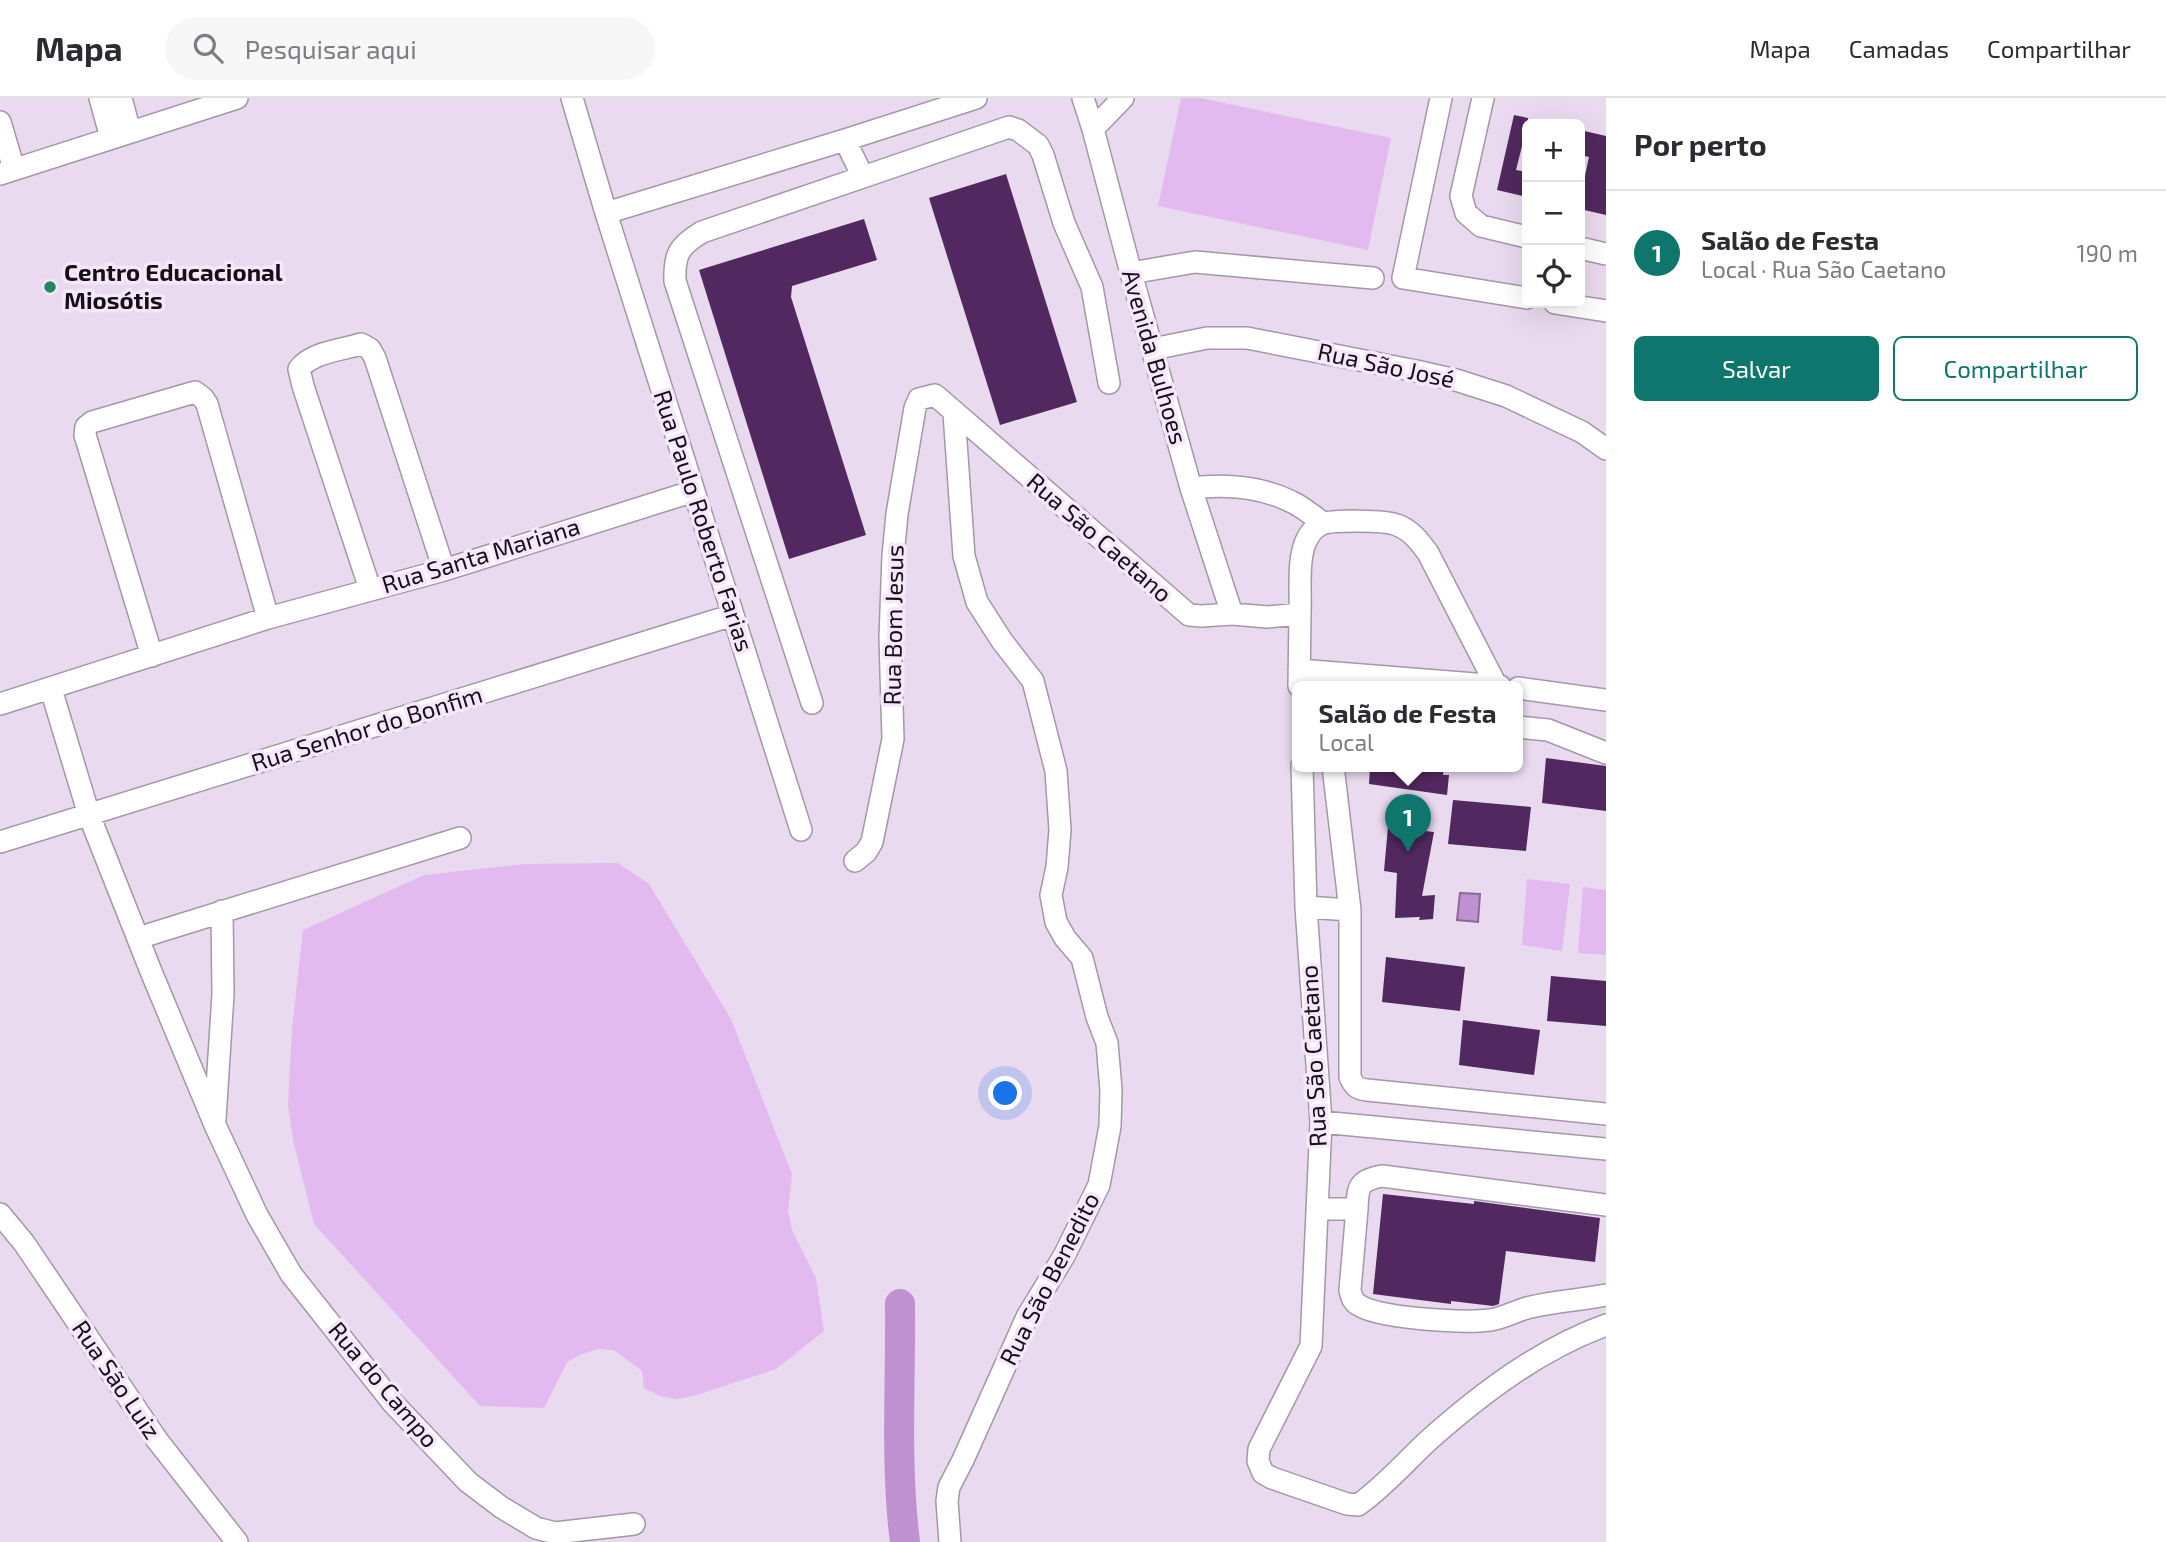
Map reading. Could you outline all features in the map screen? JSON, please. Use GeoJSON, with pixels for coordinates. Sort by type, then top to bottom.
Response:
{"type":"FeatureCollection","features":[{"type":"Feature","properties":{"kind":"street"},"geometry":{"type":"LineString","coordinates":[[100,98],[121,135]]}},
{"type":"Feature","properties":{"kind":"street"},"geometry":{"type":"LineString","coordinates":[[121,98],[121,135]]}},
{"type":"Feature","properties":{"kind":"street"},"geometry":{"type":"LineString","coordinates":[[0,122],[7,172],[237,98]]}},
{"type":"Feature","properties":{"kind":"street","name":"Rua Paulo Roberto Farias"},"geometry":{"type":"LineString","coordinates":[[572,98],[801,830]]}},
{"type":"Feature","properties":{"kind":"street"},"geometry":{"type":"LineString","coordinates":[[606,213],[976,98]]}},
{"type":"Feature","properties":{"kind":"street","name":"Avenida Bulhoes"},"geometry":{"type":"LineString","coordinates":[[1083,98],[1191,488],[1232,614]]}},
{"type":"Feature","properties":{"kind":"street"},"geometry":{"type":"LineString","coordinates":[[1093,129],[1124,98]]}},
{"type":"Feature","properties":{"kind":"street"},"geometry":{"type":"LineString","coordinates":[[1483,98],[1461,196],[1466,213],[1480,226],[1522,236]]}},
{"type":"Feature","properties":{"kind":"street"},"geometry":{"type":"LineString","coordinates":[[1437,99],[1403,278],[1522,297]]}},
{"type":"Feature","properties":{"kind":"street"},"geometry":{"type":"LineString","coordinates":[[812,703],[675,281],[674,265],[678,252],[686,241],[702,232],[1009,127],[1018,130],[1038,145],[1043,155],[1064,223],[1093,287],[1109,383]]}},
{"type":"Feature","properties":{"kind":"street"},"geometry":{"type":"LineString","coordinates":[[845,140],[863,177]]}},
{"type":"Feature","properties":{"kind":"street"},"geometry":{"type":"LineString","coordinates":[[1585,249],[1606,254]]}},
{"type":"Feature","properties":{"kind":"street"},"geometry":{"type":"LineString","coordinates":[[1131,273],[1195,262],[1373,278]]}},
{"type":"Feature","properties":{"kind":"street"},"geometry":{"type":"LineString","coordinates":[[1585,308],[1606,311]]}},
{"type":"Feature","properties":{"kind":"street","name":"Rua São José"},"geometry":{"type":"LineString","coordinates":[[1153,349],[1207,338],[1247,338],[1457,380],[1506,396],[1573,427],[1606,449]]}},
{"type":"Feature","properties":{"kind":"street"},"geometry":{"type":"LineString","coordinates":[[370,589],[299,369],[314,358],[361,344],[370,349],[375,358],[444,570]]}},
{"type":"Feature","properties":{"kind":"street"},"geometry":{"type":"LineString","coordinates":[[152,656],[85,435],[86,427],[92,422],[195,392],[203,398],[207,404],[268,618]]}},
{"type":"Feature","properties":{"kind":"street","name":"Rua São Caetano"},"geometry":{"type":"LineString","coordinates":[[935,395],[1189,615],[1232,614],[1267,617],[1300,614]]}},
{"type":"Feature","properties":{"kind":"street","name":"Rua Bom Jesus"},"geometry":{"type":"LineString","coordinates":[[855,861],[873,842],[893,739],[890,638],[894,556],[897,514],[912,422],[919,399],[935,395]]}},
{"type":"Feature","properties":{"kind":"street","name":"Rua São Benedito"},"geometry":{"type":"LineString","coordinates":[[950,1542],[947,1502],[949,1487],[1027,1317],[1064,1256],[1099,1185],[1110,1126],[1111,1090],[1107,1043],[1097,1017],[1082,958],[1065,939],[1056,922],[1051,895],[1057,867],[1060,830],[1056,771],[1033,681],[976,602],[964,556],[954,413]]}},
{"type":"Feature","properties":{"kind":"street"},"geometry":{"type":"LineString","coordinates":[[1191,488],[1212,485],[1241,487],[1267,493],[1293,502],[1323,523]]}},
{"type":"Feature","properties":{"kind":"street","name":"Rua Santa Mariana"},"geometry":{"type":"LineString","coordinates":[[0,704],[268,618],[444,570],[694,491]]}},
{"type":"Feature","properties":{"kind":"street"},"geometry":{"type":"LineString","coordinates":[[1374,681],[1299,678],[1302,553],[1312,530],[1323,523],[1378,521],[1396,524],[1415,535],[1429,552],[1495,681]]}},
{"type":"Feature","properties":{"kind":"street","name":"Rua Senhor do Bonfim"},"geometry":{"type":"LineString","coordinates":[[0,842],[733,615]]}},
{"type":"Feature","properties":{"kind":"street","name":"Rua do Campo"},"geometry":{"type":"LineString","coordinates":[[51,689],[89,815],[138,938],[215,1125],[257,1216],[291,1274],[393,1404],[468,1482],[501,1507],[546,1532],[634,1524]]}},
{"type":"Feature","properties":{"kind":"street"},"geometry":{"type":"LineString","coordinates":[[1523,689],[1606,700]]}},
{"type":"Feature","properties":{"kind":"street"},"geometry":{"type":"LineString","coordinates":[[1523,728],[1548,730],[1606,753]]}},
{"type":"Feature","properties":{"kind":"street","name":"Rua São Caetano"},"geometry":{"type":"LineString","coordinates":[[1303,772],[1315,908],[1321,1122],[1311,1346],[1259,1449],[1258,1461],[1263,1473],[1348,1504],[1358,1505],[1466,1408],[1503,1380],[1546,1354],[1606,1325]]}},
{"type":"Feature","properties":{"kind":"street"},"geometry":{"type":"LineString","coordinates":[[1334,772],[1350,910],[1350,1077],[1354,1085],[1367,1090],[1606,1114]]}},
{"type":"Feature","properties":{"kind":"street"},"geometry":{"type":"LineString","coordinates":[[138,938],[460,838]]}},
{"type":"Feature","properties":{"kind":"street"},"geometry":{"type":"LineString","coordinates":[[1315,908],[1350,910]]}},
{"type":"Feature","properties":{"kind":"street","name":"Rua do Campo"},"geometry":{"type":"LineString","coordinates":[[215,1125],[223,994],[222,911]]}},
{"type":"Feature","properties":{"kind":"street"},"geometry":{"type":"LineString","coordinates":[[1321,1122],[1606,1150]]}},
{"type":"Feature","properties":{"kind":"street"},"geometry":{"type":"LineString","coordinates":[[1606,1205],[1382,1176],[1367,1179],[1357,1190],[1350,1290],[1352,1299],[1367,1308],[1403,1317],[1468,1322],[1494,1320],[1550,1302],[1606,1295]]}},
{"type":"Feature","properties":{"kind":"street"},"geometry":{"type":"LineString","coordinates":[[1317,1209],[1357,1209]]}},
{"type":"Feature","properties":{"kind":"street","name":"Rua São Luiz"},"geometry":{"type":"LineString","coordinates":[[0,1214],[24,1242],[156,1440],[237,1542]]}},
{"type":"Feature","properties":{"kind":"shaded area"},"geometry":{"type":"Polygon","coordinates":[[[1181,98],[1200,98],[1391,138],[1368,250],[1158,206],[1181,98]]]}},
{"type":"Feature","properties":{"kind":"shaded area"},"geometry":{"type":"Polygon","coordinates":[[[618,863],[649,884],[731,1019],[792,1174],[788,1211],[792,1230],[816,1278],[824,1331],[776,1369],[694,1396],[677,1399],[660,1396],[644,1388],[642,1371],[614,1350],[598,1349],[567,1362],[544,1408],[480,1406],[314,1224],[293,1140],[288,1105],[292,1028],[303,930],[424,875],[524,864],[618,863]]]}},
{"type":"Feature","properties":{"kind":"shaded area"},"geometry":{"type":"Polygon","coordinates":[[[1527,879],[1570,884],[1562,951],[1522,945],[1527,879]]]}},
{"type":"Feature","properties":{"kind":"shaded area"},"geometry":{"type":"Polygon","coordinates":[[[1583,887],[1606,890],[1606,955],[1578,953],[1583,887]]]}},
{"type":"Feature","properties":{"kind":"shaded area"},"geometry":{"type":"Polygon","coordinates":[[[1460,893],[1480,894],[1478,922],[1457,920],[1460,893]]]}},
{"type":"Feature","properties":{"kind":"building"},"geometry":{"type":"Polygon","coordinates":[[[1514,115],[1528,118],[1522,119],[1522,146],[1516,170],[1522,171],[1522,196],[1497,190],[1514,115]]]}},
{"type":"Feature","properties":{"kind":"building"},"geometry":{"type":"Polygon","coordinates":[[[1585,131],[1606,136],[1606,215],[1585,210],[1585,176],[1589,157],[1585,156],[1585,131]]]}},
{"type":"Feature","properties":{"kind":"building"},"geometry":{"type":"Polygon","coordinates":[[[1006,174],[1077,402],[1000,425],[929,198],[1006,174]]]}},
{"type":"Feature","properties":{"kind":"building"},"geometry":{"type":"Polygon","coordinates":[[[864,219],[877,260],[792,286],[791,297],[866,535],[789,559],[699,270],[864,219]]]}},
{"type":"Feature","properties":{"kind":"building"},"geometry":{"type":"Polygon","coordinates":[[[1546,758],[1606,766],[1606,811],[1542,803],[1546,758]]]}},
{"type":"Feature","properties":{"kind":"building"},"geometry":{"type":"Polygon","coordinates":[[[1370,772],[1443,772],[1443,775],[1449,775],[1447,795],[1369,784],[1370,772]]]}},
{"type":"Feature","properties":{"kind":"building"},"geometry":{"type":"Polygon","coordinates":[[[1453,800],[1531,807],[1526,851],[1448,844],[1453,800]]]}},
{"type":"Feature","properties":{"kind":"building"},"geometry":{"type":"Polygon","coordinates":[[[1388,827],[1434,832],[1422,896],[1435,895],[1433,919],[1395,918],[1397,873],[1384,871],[1388,827]]]}},
{"type":"Feature","properties":{"kind":"building"},"geometry":{"type":"Polygon","coordinates":[[[1386,957],[1465,967],[1460,1011],[1382,1002],[1386,957]]]}},
{"type":"Feature","properties":{"kind":"building"},"geometry":{"type":"Polygon","coordinates":[[[1551,976],[1606,981],[1606,1026],[1547,1021],[1551,976]]]}},
{"type":"Feature","properties":{"kind":"building"},"geometry":{"type":"Polygon","coordinates":[[[1463,1020],[1540,1030],[1534,1075],[1459,1065],[1463,1020]]]}},
{"type":"Feature","properties":{"kind":"building"},"geometry":{"type":"Polygon","coordinates":[[[1383,1194],[1474,1204],[1474,1201],[1600,1218],[1595,1262],[1506,1251],[1499,1304],[1493,1306],[1451,1301],[1451,1304],[1373,1294],[1383,1194]]]}},
{"type":"Feature","properties":{"kind":"waterway"},"geometry":{"type":"LineString","coordinates":[[900,1304],[899,1453],[905,1542]]}},
{"type":"Feature","properties":{"kind":"place","name":"Centro Educacional Miosótis"},"geometry":{"type":"Point","coordinates":[50,287]}},
{"type":"Feature","properties":{"kind":"place","name":"Salão de Festa"},"geometry":{"type":"Point","coordinates":[1408,852]}}]}
